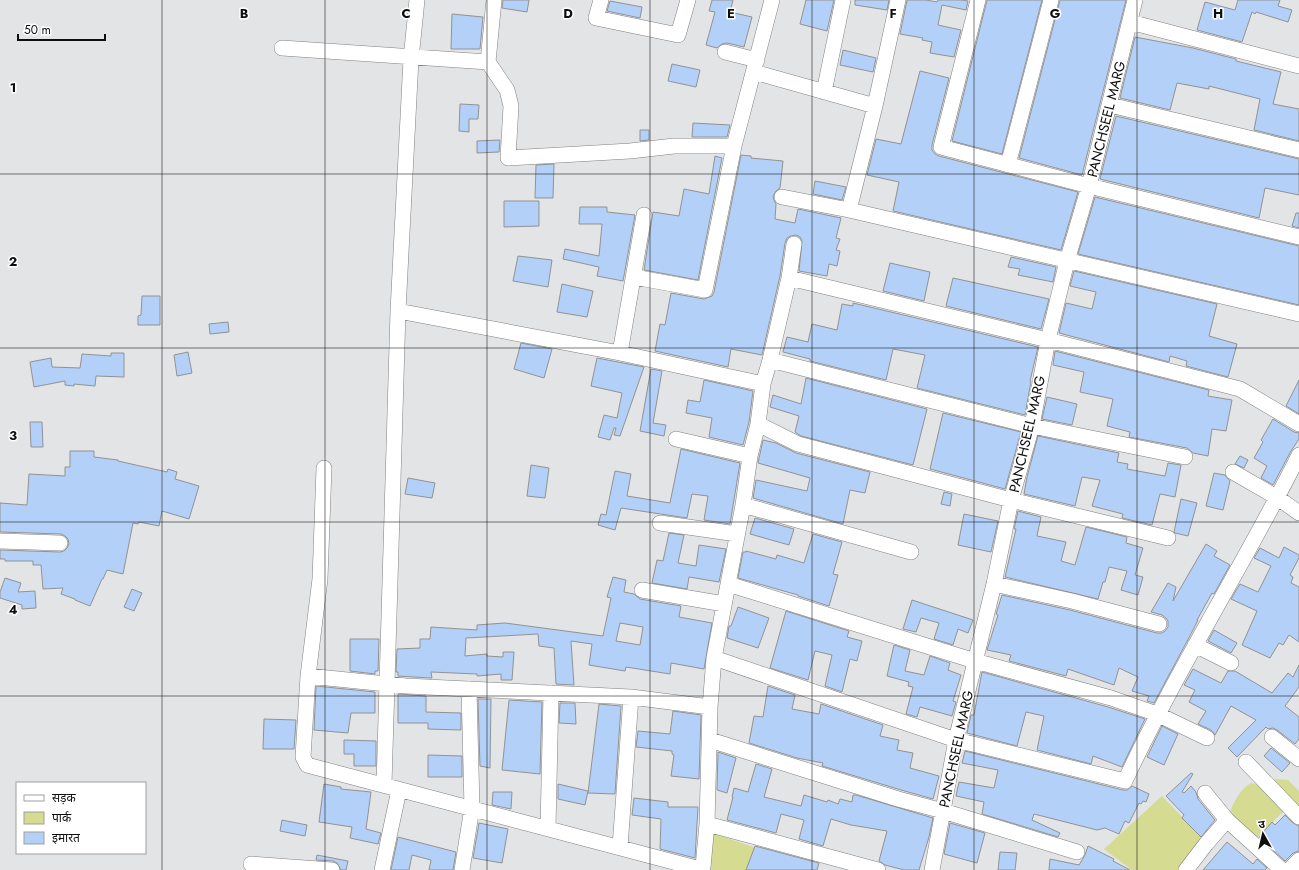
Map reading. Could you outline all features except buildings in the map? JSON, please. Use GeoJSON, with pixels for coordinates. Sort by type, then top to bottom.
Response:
{"type":"FeatureCollection","features":[{"type":"Feature","properties":{"kind":"street"},"geometry":{"type":"LineString","coordinates":[[384,786],[398,311],[411,57],[417,0]]}},
{"type":"Feature","properties":{"kind":"street"},"geometry":{"type":"LineString","coordinates":[[494,0],[488,62],[507,90],[511,106],[508,158],[630,151],[674,146],[734,146]]}},
{"type":"Feature","properties":{"kind":"street"},"geometry":{"type":"LineString","coordinates":[[601,0],[596,18],[678,35],[688,0]]}},
{"type":"Feature","properties":{"kind":"street"},"geometry":{"type":"LineString","coordinates":[[634,277],[705,290],[734,146],[772,0]]}},
{"type":"Feature","properties":{"kind":"street"},"geometry":{"type":"LineString","coordinates":[[824,92],[843,0]]}},
{"type":"Feature","properties":{"kind":"street"},"geometry":{"type":"LineString","coordinates":[[850,210],[898,0]]}},
{"type":"Feature","properties":{"kind":"street"},"geometry":{"type":"LineString","coordinates":[[978,0],[940,147],[1090,186],[1299,237]]}},
{"type":"Feature","properties":{"kind":"street"},"geometry":{"type":"LineString","coordinates":[[1008,165],[1051,0]]}},
{"type":"Feature","properties":{"kind":"street","name":"PANCHSEEL MARG"},"geometry":{"type":"LineString","coordinates":[[932,870],[956,740],[994,584],[1011,500],[1032,426],[1048,340],[1067,261],[1090,186],[1135,0]]}},
{"type":"Feature","properties":{"kind":"street"},"geometry":{"type":"LineString","coordinates":[[1130,22],[1299,66]]}},
{"type":"Feature","properties":{"kind":"street"},"geometry":{"type":"LineString","coordinates":[[282,48],[488,62]]}},
{"type":"Feature","properties":{"kind":"street"},"geometry":{"type":"LineString","coordinates":[[725,52],[755,66],[824,92],[875,106]]}},
{"type":"Feature","properties":{"kind":"street"},"geometry":{"type":"LineString","coordinates":[[1110,105],[1299,150]]}},
{"type":"Feature","properties":{"kind":"street"},"geometry":{"type":"LineString","coordinates":[[782,197],[850,210],[1299,314]]}},
{"type":"Feature","properties":{"kind":"street"},"geometry":{"type":"LineString","coordinates":[[620,353],[644,214]]}},
{"type":"Feature","properties":{"kind":"street"},"geometry":{"type":"LineString","coordinates":[[324,468],[320,579],[308,676],[304,756],[307,765],[700,869],[703,867],[707,824],[710,707],[714,658],[743,505],[750,456],[758,424],[763,384],[789,278],[794,244]]}},
{"type":"Feature","properties":{"kind":"street"},"geometry":{"type":"LineString","coordinates":[[789,278],[1048,340],[1240,389],[1299,424]]}},
{"type":"Feature","properties":{"kind":"street"},"geometry":{"type":"LineString","coordinates":[[398,311],[620,353],[763,384]]}},
{"type":"Feature","properties":{"kind":"street"},"geometry":{"type":"LineString","coordinates":[[770,360],[1032,426],[1185,457]]}},
{"type":"Feature","properties":{"kind":"street"},"geometry":{"type":"LineString","coordinates":[[758,424],[798,444],[1011,500],[1168,538]]}},
{"type":"Feature","properties":{"kind":"street"},"geometry":{"type":"LineString","coordinates":[[676,439],[750,456]]}},
{"type":"Feature","properties":{"kind":"street"},"geometry":{"type":"LineString","coordinates":[[714,658],[956,740],[1125,781],[1157,714],[1278,498],[1299,455]]}},
{"type":"Feature","properties":{"kind":"street"},"geometry":{"type":"LineString","coordinates":[[1233,472],[1278,498],[1299,513]]}},
{"type":"Feature","properties":{"kind":"street"},"geometry":{"type":"LineString","coordinates":[[743,505],[911,552]]}},
{"type":"Feature","properties":{"kind":"street"},"geometry":{"type":"LineString","coordinates":[[660,523],[737,534]]}},
{"type":"Feature","properties":{"kind":"street"},"geometry":{"type":"LineString","coordinates":[[0,541],[60,543]]}},
{"type":"Feature","properties":{"kind":"street"},"geometry":{"type":"LineString","coordinates":[[728,584],[975,661],[1111,698],[1157,714],[1207,738]]}},
{"type":"Feature","properties":{"kind":"street"},"geometry":{"type":"LineString","coordinates":[[994,584],[1072,601],[1159,624]]}},
{"type":"Feature","properties":{"kind":"street"},"geometry":{"type":"LineString","coordinates":[[642,590],[724,604]]}},
{"type":"Feature","properties":{"kind":"street"},"geometry":{"type":"LineString","coordinates":[[1195,645],[1231,663]]}},
{"type":"Feature","properties":{"kind":"street"},"geometry":{"type":"LineString","coordinates":[[308,676],[387,684],[632,697],[710,707]]}},
{"type":"Feature","properties":{"kind":"street"},"geometry":{"type":"LineString","coordinates":[[462,870],[472,808],[468,689]]}},
{"type":"Feature","properties":{"kind":"street"},"geometry":{"type":"LineString","coordinates":[[548,828],[551,693]]}},
{"type":"Feature","properties":{"kind":"street"},"geometry":{"type":"LineString","coordinates":[[620,848],[632,697]]}},
{"type":"Feature","properties":{"kind":"street"},"geometry":{"type":"LineString","coordinates":[[1272,737],[1299,760]]}},
{"type":"Feature","properties":{"kind":"street"},"geometry":{"type":"LineString","coordinates":[[710,740],[898,799],[943,811],[1077,852]]}},
{"type":"Feature","properties":{"kind":"street"},"geometry":{"type":"LineString","coordinates":[[1246,762],[1299,817]]}},
{"type":"Feature","properties":{"kind":"street"},"geometry":{"type":"LineString","coordinates":[[382,870],[399,790]]}},
{"type":"Feature","properties":{"kind":"street"},"geometry":{"type":"LineString","coordinates":[[1205,793],[1227,820],[1282,870]]}},
{"type":"Feature","properties":{"kind":"street"},"geometry":{"type":"LineString","coordinates":[[1186,870],[1227,820]]}},
{"type":"Feature","properties":{"kind":"street"},"geometry":{"type":"LineString","coordinates":[[707,824],[878,870]]}},
{"type":"Feature","properties":{"kind":"street"},"geometry":{"type":"LineString","coordinates":[[1289,870],[1299,860]]}},
{"type":"Feature","properties":{"kind":"street"},"geometry":{"type":"LineString","coordinates":[[251,864],[332,870]]}},
{"type":"Feature","properties":{"kind":"green space"},"geometry":{"type":"Polygon","coordinates":[[[1275,779],[1288,780],[1299,791],[1299,817],[1288,807],[1256,838],[1229,814],[1237,797],[1243,789],[1251,783],[1266,787],[1275,779]]]}},
{"type":"Feature","properties":{"kind":"green space"},"geometry":{"type":"Polygon","coordinates":[[[1162,796],[1204,840],[1186,870],[1132,870],[1104,849],[1162,796]]]}},
{"type":"Feature","properties":{"kind":"green space"},"geometry":{"type":"Polygon","coordinates":[[[704,830],[756,848],[746,870],[710,870],[704,830]]]}}]}
